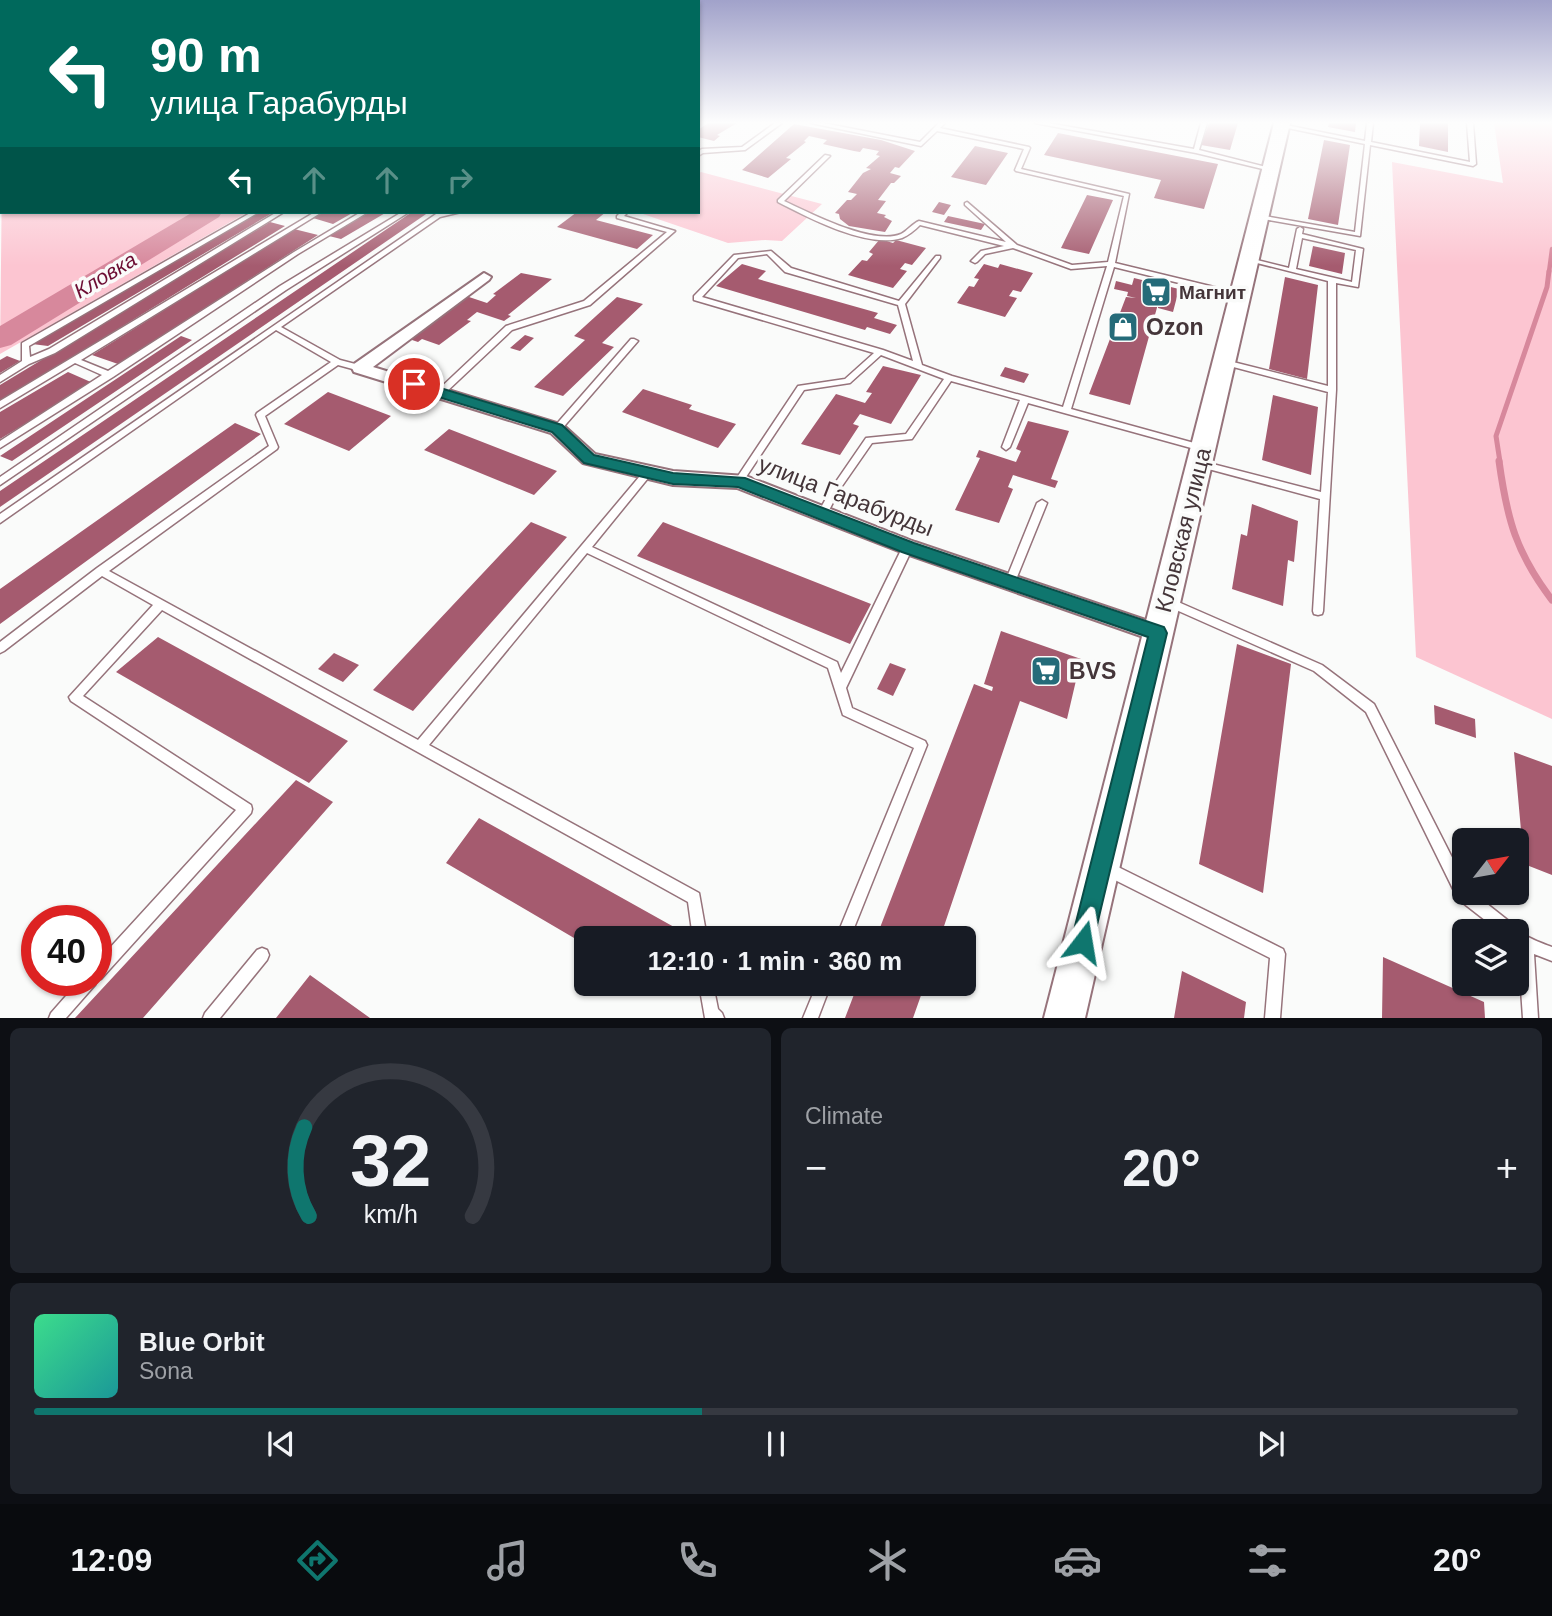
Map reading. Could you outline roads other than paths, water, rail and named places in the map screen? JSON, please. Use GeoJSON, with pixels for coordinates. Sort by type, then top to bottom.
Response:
{"type":"FeatureCollection","features":[{"type":"Feature","properties":{"kind":"street","name":"Кловская улица"},"geometry":{"type":"LineString","coordinates":[[1064,1017],[1271,171]]}},
{"type":"Feature","properties":{"kind":"street"},"geometry":{"type":"LineString","coordinates":[[360,368],[484,277]]}},
{"type":"Feature","properties":{"kind":"street","name":"улица Гарабурды"},"geometry":{"type":"LineString","coordinates":[[360,368],[557,429],[589,459],[673,478],[739,481],[908,548],[1158,633]]}},
{"type":"Feature","properties":{"kind":"lane"},"geometry":{"type":"LineString","coordinates":[[812,171],[780,201],[821,222],[869,236],[899,237],[919,223],[1016,246],[1071,267],[1111,264],[1240,296]]}},
{"type":"Feature","properties":{"kind":"lane"},"geometry":{"type":"LineString","coordinates":[[1020,171],[1128,195],[1111,264],[1066,410]]}},
{"type":"Feature","properties":{"kind":"lane"},"geometry":{"type":"LineString","coordinates":[[1259,216],[1358,234],[1366,171]]}},
{"type":"Feature","properties":{"kind":"lane"},"geometry":{"type":"LineString","coordinates":[[967,204],[1016,246]]}},
{"type":"Feature","properties":{"kind":"lane"},"geometry":{"type":"LineString","coordinates":[[26,362],[24,345],[253,214]]}},
{"type":"Feature","properties":{"kind":"lane"},"geometry":{"type":"LineString","coordinates":[[0,379],[26,362],[52,351],[278,214]]}},
{"type":"Feature","properties":{"kind":"lane"},"geometry":{"type":"LineString","coordinates":[[0,405],[316,214]]}},
{"type":"Feature","properties":{"kind":"lane"},"geometry":{"type":"LineString","coordinates":[[0,445],[296,253],[362,214]]}},
{"type":"Feature","properties":{"kind":"lane"},"geometry":{"type":"LineString","coordinates":[[0,482],[283,288],[403,214]]}},
{"type":"Feature","properties":{"kind":"lane"},"geometry":{"type":"LineString","coordinates":[[0,519],[440,214]]}},
{"type":"Feature","properties":{"kind":"lane"},"geometry":{"type":"LineString","coordinates":[[440,393],[509,328],[587,303],[672,231],[619,217],[623,214]]}},
{"type":"Feature","properties":{"kind":"lane"},"geometry":{"type":"LineString","coordinates":[[1292,271],[1301,225]]}},
{"type":"Feature","properties":{"kind":"lane"},"geometry":{"type":"LineString","coordinates":[[1248,260],[1355,285],[1360,248],[1299,235]]}},
{"type":"Feature","properties":{"kind":"lane"},"geometry":{"type":"LineString","coordinates":[[975,261],[983,252],[1016,246]]}},
{"type":"Feature","properties":{"kind":"lane"},"geometry":{"type":"LineString","coordinates":[[901,304],[788,270],[769,252],[736,256],[697,298],[880,352],[949,378],[1066,410],[1325,497]]}},
{"type":"Feature","properties":{"kind":"lane"},"geometry":{"type":"LineString","coordinates":[[901,304],[938,257]]}},
{"type":"Feature","properties":{"kind":"lane"},"geometry":{"type":"LineString","coordinates":[[1318,611],[1332,390],[1332,280]]}},
{"type":"Feature","properties":{"kind":"lane"},"geometry":{"type":"LineString","coordinates":[[901,304],[918,366]]}},
{"type":"Feature","properties":{"kind":"lane"},"geometry":{"type":"LineString","coordinates":[[276,327],[337,362],[360,368]]}},
{"type":"Feature","properties":{"kind":"lane"},"geometry":{"type":"LineString","coordinates":[[557,429],[634,341]]}},
{"type":"Feature","properties":{"kind":"lane"},"geometry":{"type":"LineString","coordinates":[[739,481],[801,388],[847,381],[880,352]]}},
{"type":"Feature","properties":{"kind":"lane"},"geometry":{"type":"LineString","coordinates":[[74,360],[110,375]]}},
{"type":"Feature","properties":{"kind":"lane"},"geometry":{"type":"LineString","coordinates":[[0,648],[101,571],[274,447],[260,415],[337,362]]}},
{"type":"Feature","properties":{"kind":"lane"},"geometry":{"type":"LineString","coordinates":[[1224,362],[1332,390]]}},
{"type":"Feature","properties":{"kind":"lane"},"geometry":{"type":"LineString","coordinates":[[823,513],[836,488],[869,440],[909,437],[949,378]]}},
{"type":"Feature","properties":{"kind":"lane"},"geometry":{"type":"LineString","coordinates":[[1006,447],[1025,399]]}},
{"type":"Feature","properties":{"kind":"lane"},"geometry":{"type":"LineString","coordinates":[[420,747],[648,472]]}},
{"type":"Feature","properties":{"kind":"lane"},"geometry":{"type":"LineString","coordinates":[[1010,582],[1042,503]]}},
{"type":"Feature","properties":{"kind":"lane"},"geometry":{"type":"LineString","coordinates":[[585,548],[833,665],[847,711],[921,745],[848,926]]}},
{"type":"Feature","properties":{"kind":"lane"},"geometry":{"type":"LineString","coordinates":[[840,688],[908,548]]}},
{"type":"Feature","properties":{"kind":"lane"},"geometry":{"type":"LineString","coordinates":[[101,571],[694,898],[698,926]]}},
{"type":"Feature","properties":{"kind":"lane"},"geometry":{"type":"LineString","coordinates":[[1167,601],[1318,668],[1370,708],[1463,894],[1495,919]]}},
{"type":"Feature","properties":{"kind":"lane"},"geometry":{"type":"LineString","coordinates":[[112,957],[246,810],[75,697],[161,604]]}},
{"type":"Feature","properties":{"kind":"lane"},"geometry":{"type":"LineString","coordinates":[[1101,866],[1278,954],[1272,1017]]}},
{"type":"Feature","properties":{"kind":"lane"},"geometry":{"type":"LineString","coordinates":[[1529,943],[1552,954]]}},
{"type":"Feature","properties":{"kind":"lane"},"geometry":{"type":"LineString","coordinates":[[210,1017],[262,955]]}},
{"type":"Feature","properties":{"kind":"lane"},"geometry":{"type":"LineString","coordinates":[[56,1017],[75,996]]}},
{"type":"Feature","properties":{"kind":"lane"},"geometry":{"type":"LineString","coordinates":[[708,996],[710,1013],[717,1017]]}},
{"type":"Feature","properties":{"kind":"lane"},"geometry":{"type":"LineString","coordinates":[[810,1017],[819,996]]}},
{"type":"Feature","properties":{"kind":"lane"},"geometry":{"type":"LineString","coordinates":[[1529,996],[1531,1017]]}},
{"type":"Feature","properties":{"kind":"waterway","name":"Кловка"},"geometry":{"type":"LineString","coordinates":[[0,339],[207,214]]}},
{"type":"Feature","properties":{"kind":"waterway"},"geometry":{"type":"LineString","coordinates":[[1549,272],[1552,249]]}},
{"type":"Feature","properties":{"kind":"waterway"},"geometry":{"type":"LineString","coordinates":[[1500,462],[1496,436],[1547,287],[1549,271]]}},
{"type":"Feature","properties":{"kind":"waterway"},"geometry":{"type":"LineString","coordinates":[[1499,461],[1515,535],[1530,567],[1552,600]]}},
{"type":"Feature","properties":{"kind":"place","name":"Магнит"},"geometry":{"type":"Point","coordinates":[1156,292]}},
{"type":"Feature","properties":{"kind":"place","name":"Ozon"},"geometry":{"type":"Point","coordinates":[1123,327]}},
{"type":"Feature","properties":{"kind":"place","name":"BVS"},"geometry":{"type":"Point","coordinates":[1046,671]}}]}
